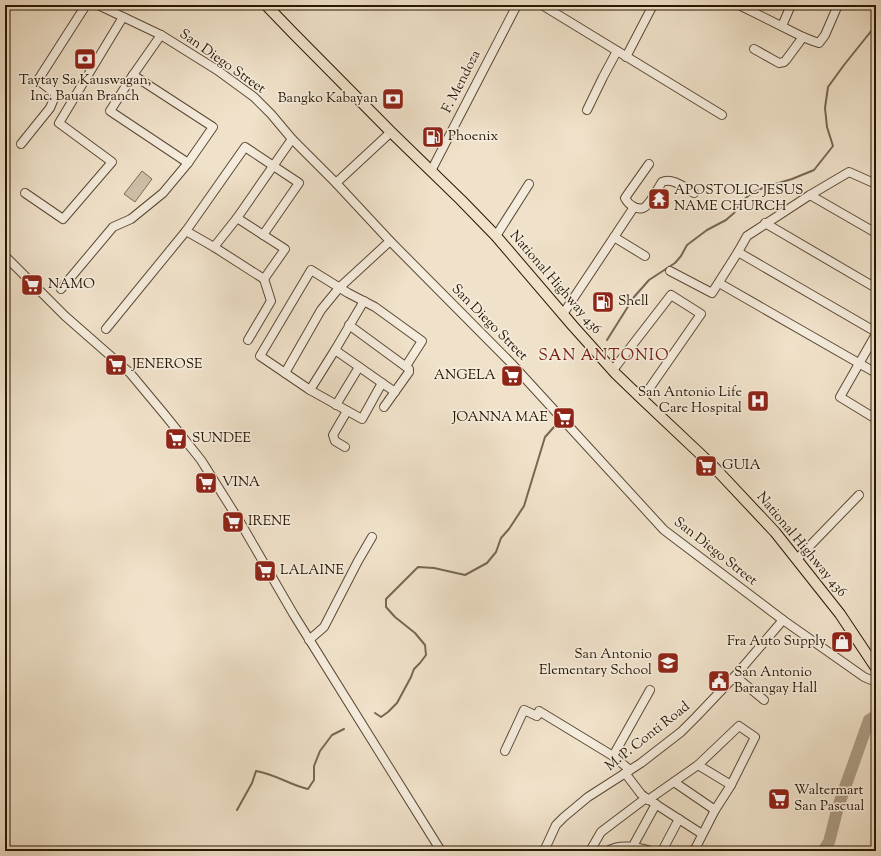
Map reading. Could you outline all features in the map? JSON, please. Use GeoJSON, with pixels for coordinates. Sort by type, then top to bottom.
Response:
{"type":"FeatureCollection","features":[{"type":"Feature","properties":{"kind":"main road","name":"National Highway 436"},"geometry":{"type":"LineString","coordinates":[[266,5],[496,236],[613,370],[713,466],[775,532],[840,614],[876,668]]}},
{"type":"Feature","properties":{"kind":"street"},"geometry":{"type":"LineString","coordinates":[[21,144],[50,108],[56,94],[38,80],[86,5]]}},
{"type":"Feature","properties":{"kind":"street","name":"San Diego Street"},"geometry":{"type":"LineString","coordinates":[[98,5],[161,35],[217,70],[254,97],[271,114],[292,139],[336,183],[390,241],[511,363],[664,530],[782,620],[864,677],[876,682]]}},
{"type":"Feature","properties":{"kind":"street","name":"F. Mendoza"},"geometry":{"type":"LineString","coordinates":[[431,171],[517,5]]}},
{"type":"Feature","properties":{"kind":"street"},"geometry":{"type":"LineString","coordinates":[[542,5],[722,115]]}},
{"type":"Feature","properties":{"kind":"street"},"geometry":{"type":"LineString","coordinates":[[626,57],[653,5]]}},
{"type":"Feature","properties":{"kind":"street"},"geometry":{"type":"LineString","coordinates":[[739,5],[803,37],[819,43],[825,35],[838,5]]}},
{"type":"Feature","properties":{"kind":"street"},"geometry":{"type":"LineString","coordinates":[[782,26],[791,5]]}},
{"type":"Feature","properties":{"kind":"street"},"geometry":{"type":"LineString","coordinates":[[25,194],[63,219],[112,162],[59,123],[124,17]]}},
{"type":"Feature","properties":{"kind":"street"},"geometry":{"type":"LineString","coordinates":[[161,35],[110,111],[188,163]]}},
{"type":"Feature","properties":{"kind":"street"},"geometry":{"type":"LineString","coordinates":[[754,49],[781,63],[786,60],[803,37]]}},
{"type":"Feature","properties":{"kind":"street"},"geometry":{"type":"LineString","coordinates":[[587,110],[617,51]]}},
{"type":"Feature","properties":{"kind":"street"},"geometry":{"type":"LineString","coordinates":[[61,289],[113,227],[131,219],[163,193],[188,163],[213,128],[133,75]]}},
{"type":"Feature","properties":{"kind":"street"},"geometry":{"type":"LineString","coordinates":[[336,183],[391,132]]}},
{"type":"Feature","properties":{"kind":"street"},"geometry":{"type":"LineString","coordinates":[[214,247],[237,218],[292,139]]}},
{"type":"Feature","properties":{"kind":"street"},"geometry":{"type":"LineString","coordinates":[[106,329],[186,231],[245,147],[299,183],[263,235]]}},
{"type":"Feature","properties":{"kind":"street"},"geometry":{"type":"LineString","coordinates":[[649,164],[625,198],[625,200],[634,207],[644,208],[664,181],[680,184],[694,193]]}},
{"type":"Feature","properties":{"kind":"street"},"geometry":{"type":"LineString","coordinates":[[670,270],[712,293],[747,236],[765,224],[849,172],[876,184]]}},
{"type":"Feature","properties":{"kind":"street"},"geometry":{"type":"LineString","coordinates":[[496,236],[529,184]]}},
{"type":"Feature","properties":{"kind":"street"},"geometry":{"type":"LineString","coordinates":[[810,195],[876,234]]}},
{"type":"Feature","properties":{"kind":"street"},"geometry":{"type":"LineString","coordinates":[[564,314],[634,207]]}},
{"type":"Feature","properties":{"kind":"street"},"geometry":{"type":"LineString","coordinates":[[237,218],[285,249],[264,279]]}},
{"type":"Feature","properties":{"kind":"street"},"geometry":{"type":"LineString","coordinates":[[765,224],[876,288]]}},
{"type":"Feature","properties":{"kind":"street"},"geometry":{"type":"LineString","coordinates":[[186,231],[264,279],[271,301],[248,340]]}},
{"type":"Feature","properties":{"kind":"street"},"geometry":{"type":"LineString","coordinates":[[614,237],[646,256]]}},
{"type":"Feature","properties":{"kind":"street"},"geometry":{"type":"LineString","coordinates":[[285,373],[321,310],[339,288],[390,241]]}},
{"type":"Feature","properties":{"kind":"street"},"geometry":{"type":"LineString","coordinates":[[738,252],[876,333],[840,397],[876,419]]}},
{"type":"Feature","properties":{"kind":"street"},"geometry":{"type":"LineString","coordinates":[[5,256],[65,316],[130,373],[205,466],[240,522],[309,640],[441,851]]}},
{"type":"Feature","properties":{"kind":"street"},"geometry":{"type":"LineString","coordinates":[[382,383],[362,419],[310,390],[260,356],[311,270],[339,288],[364,301],[422,341],[406,366]]}},
{"type":"Feature","properties":{"kind":"street"},"geometry":{"type":"LineString","coordinates":[[719,283],[876,373]]}},
{"type":"Feature","properties":{"kind":"street"},"geometry":{"type":"LineString","coordinates":[[613,370],[671,295],[701,314],[642,399]]}},
{"type":"Feature","properties":{"kind":"street"},"geometry":{"type":"LineString","coordinates":[[310,390],[364,301]]}},
{"type":"Feature","properties":{"kind":"street"},"geometry":{"type":"LineString","coordinates":[[349,325],[409,369],[409,372],[384,407]]}},
{"type":"Feature","properties":{"kind":"street"},"geometry":{"type":"LineString","coordinates":[[335,350],[394,392]]}},
{"type":"Feature","properties":{"kind":"street"},"geometry":{"type":"LineString","coordinates":[[336,405],[359,367]]}},
{"type":"Feature","properties":{"kind":"street"},"geometry":{"type":"LineString","coordinates":[[345,447],[335,441],[333,435],[347,411]]}},
{"type":"Feature","properties":{"kind":"street"},"geometry":{"type":"LineString","coordinates":[[797,559],[859,495]]}},
{"type":"Feature","properties":{"kind":"street"},"geometry":{"type":"LineString","coordinates":[[309,640],[324,627],[372,537]]}},
{"type":"Feature","properties":{"kind":"street","name":"M. P. Conti Road"},"geometry":{"type":"LineString","coordinates":[[544,851],[556,825],[564,817],[588,797],[641,763],[681,732],[735,676],[782,620]]}},
{"type":"Feature","properties":{"kind":"street"},"geometry":{"type":"LineString","coordinates":[[735,676],[764,700]]}},
{"type":"Feature","properties":{"kind":"street"},"geometry":{"type":"LineString","coordinates":[[613,756],[650,690]]}},
{"type":"Feature","properties":{"kind":"street"},"geometry":{"type":"LineString","coordinates":[[505,751],[524,710],[537,716],[539,710],[613,756],[627,772],[640,794],[702,834]]}},
{"type":"Feature","properties":{"kind":"street"},"geometry":{"type":"LineString","coordinates":[[590,851],[601,832],[698,765],[739,726],[755,737],[731,785],[715,810],[694,851]]}},
{"type":"Feature","properties":{"kind":"street"},"geometry":{"type":"LineString","coordinates":[[698,765],[731,785]]}},
{"type":"Feature","properties":{"kind":"street"},"geometry":{"type":"LineString","coordinates":[[674,782],[715,810]]}},
{"type":"Feature","properties":{"kind":"street"},"geometry":{"type":"LineString","coordinates":[[633,846],[656,804]]}},
{"type":"Feature","properties":{"kind":"street"},"geometry":{"type":"LineString","coordinates":[[662,851],[679,819]]}},
{"type":"Feature","properties":{"kind":"street"},"geometry":{"type":"LineString","coordinates":[[607,851],[620,847],[633,846],[651,851]]}},
{"type":"Feature","properties":{"kind":"shaded area"},"geometry":{"type":"Polygon","coordinates":[[[142,171],[152,179],[135,202],[124,194],[142,171]]]}},
{"type":"Feature","properties":{"kind":"waterway"},"geometry":{"type":"LineString","coordinates":[[607,340],[634,297],[649,280],[675,263],[687,245],[707,230],[726,220],[734,213],[742,201],[752,193],[814,170],[833,146],[827,127],[825,108],[828,87],[876,25]]}},
{"type":"Feature","properties":{"kind":"waterway"},"geometry":{"type":"LineString","coordinates":[[375,713],[381,717],[397,703],[414,669],[426,655],[425,645],[415,633],[395,617],[386,607],[386,599],[418,567],[434,568],[465,575],[487,563],[496,552],[501,538],[509,529],[524,506],[545,437],[554,427]]}},
{"type":"Feature","properties":{"kind":"waterway"},"geometry":{"type":"LineString","coordinates":[[823,851],[829,842],[838,807],[869,720],[876,716]]}},
{"type":"Feature","properties":{"kind":"waterway"},"geometry":{"type":"LineString","coordinates":[[237,810],[252,783],[256,771],[263,772],[308,789],[314,780],[314,766],[320,751],[332,735],[344,729]]}},
{"type":"Feature","properties":{"kind":"place","name":"Taytay Sa Kauswagan, Inc. Bauan Branch"},"geometry":{"type":"Point","coordinates":[85,59]}},
{"type":"Feature","properties":{"kind":"place","name":"Bangko Kabayan"},"geometry":{"type":"Point","coordinates":[393,99]}},
{"type":"Feature","properties":{"kind":"place","name":"Phoenix"},"geometry":{"type":"Point","coordinates":[433,137]}},
{"type":"Feature","properties":{"kind":"place","name":"APOSTOLIC JESUS NAME CHURCH"},"geometry":{"type":"Point","coordinates":[659,199]}},
{"type":"Feature","properties":{"kind":"place","name":"NAMO"},"geometry":{"type":"Point","coordinates":[32,285]}},
{"type":"Feature","properties":{"kind":"place","name":"Shell"},"geometry":{"type":"Point","coordinates":[603,302]}},
{"type":"Feature","properties":{"kind":"place","name":"JENEROSE"},"geometry":{"type":"Point","coordinates":[116,365]}},
{"type":"Feature","properties":{"kind":"place","name":"ANGELA"},"geometry":{"type":"Point","coordinates":[512,376]}},
{"type":"Feature","properties":{"kind":"place","name":"San Antonio Life Care Hospital"},"geometry":{"type":"Point","coordinates":[758,401]}},
{"type":"Feature","properties":{"kind":"place","name":"JOANNA MAE"},"geometry":{"type":"Point","coordinates":[564,418]}},
{"type":"Feature","properties":{"kind":"place","name":"SUNDEE"},"geometry":{"type":"Point","coordinates":[176,439]}},
{"type":"Feature","properties":{"kind":"place","name":"GUIA"},"geometry":{"type":"Point","coordinates":[706,466]}},
{"type":"Feature","properties":{"kind":"place","name":"VINA"},"geometry":{"type":"Point","coordinates":[206,483]}},
{"type":"Feature","properties":{"kind":"place","name":"IRENE"},"geometry":{"type":"Point","coordinates":[233,522]}},
{"type":"Feature","properties":{"kind":"place","name":"LALAINE"},"geometry":{"type":"Point","coordinates":[265,571]}},
{"type":"Feature","properties":{"kind":"place","name":"Fra Auto Supply"},"geometry":{"type":"Point","coordinates":[842,642]}},
{"type":"Feature","properties":{"kind":"place","name":"San Antonio Elementary School"},"geometry":{"type":"Point","coordinates":[668,663]}},
{"type":"Feature","properties":{"kind":"place","name":"San Antonio Barangay Hall"},"geometry":{"type":"Point","coordinates":[719,681]}},
{"type":"Feature","properties":{"kind":"place","name":"Waltermart San Pascual"},"geometry":{"type":"Point","coordinates":[779,799]}},
{"type":"Feature","properties":{"kind":"district","name":"SAN ANTONIO"},"geometry":{"type":"Point","coordinates":[604,356]}}]}
